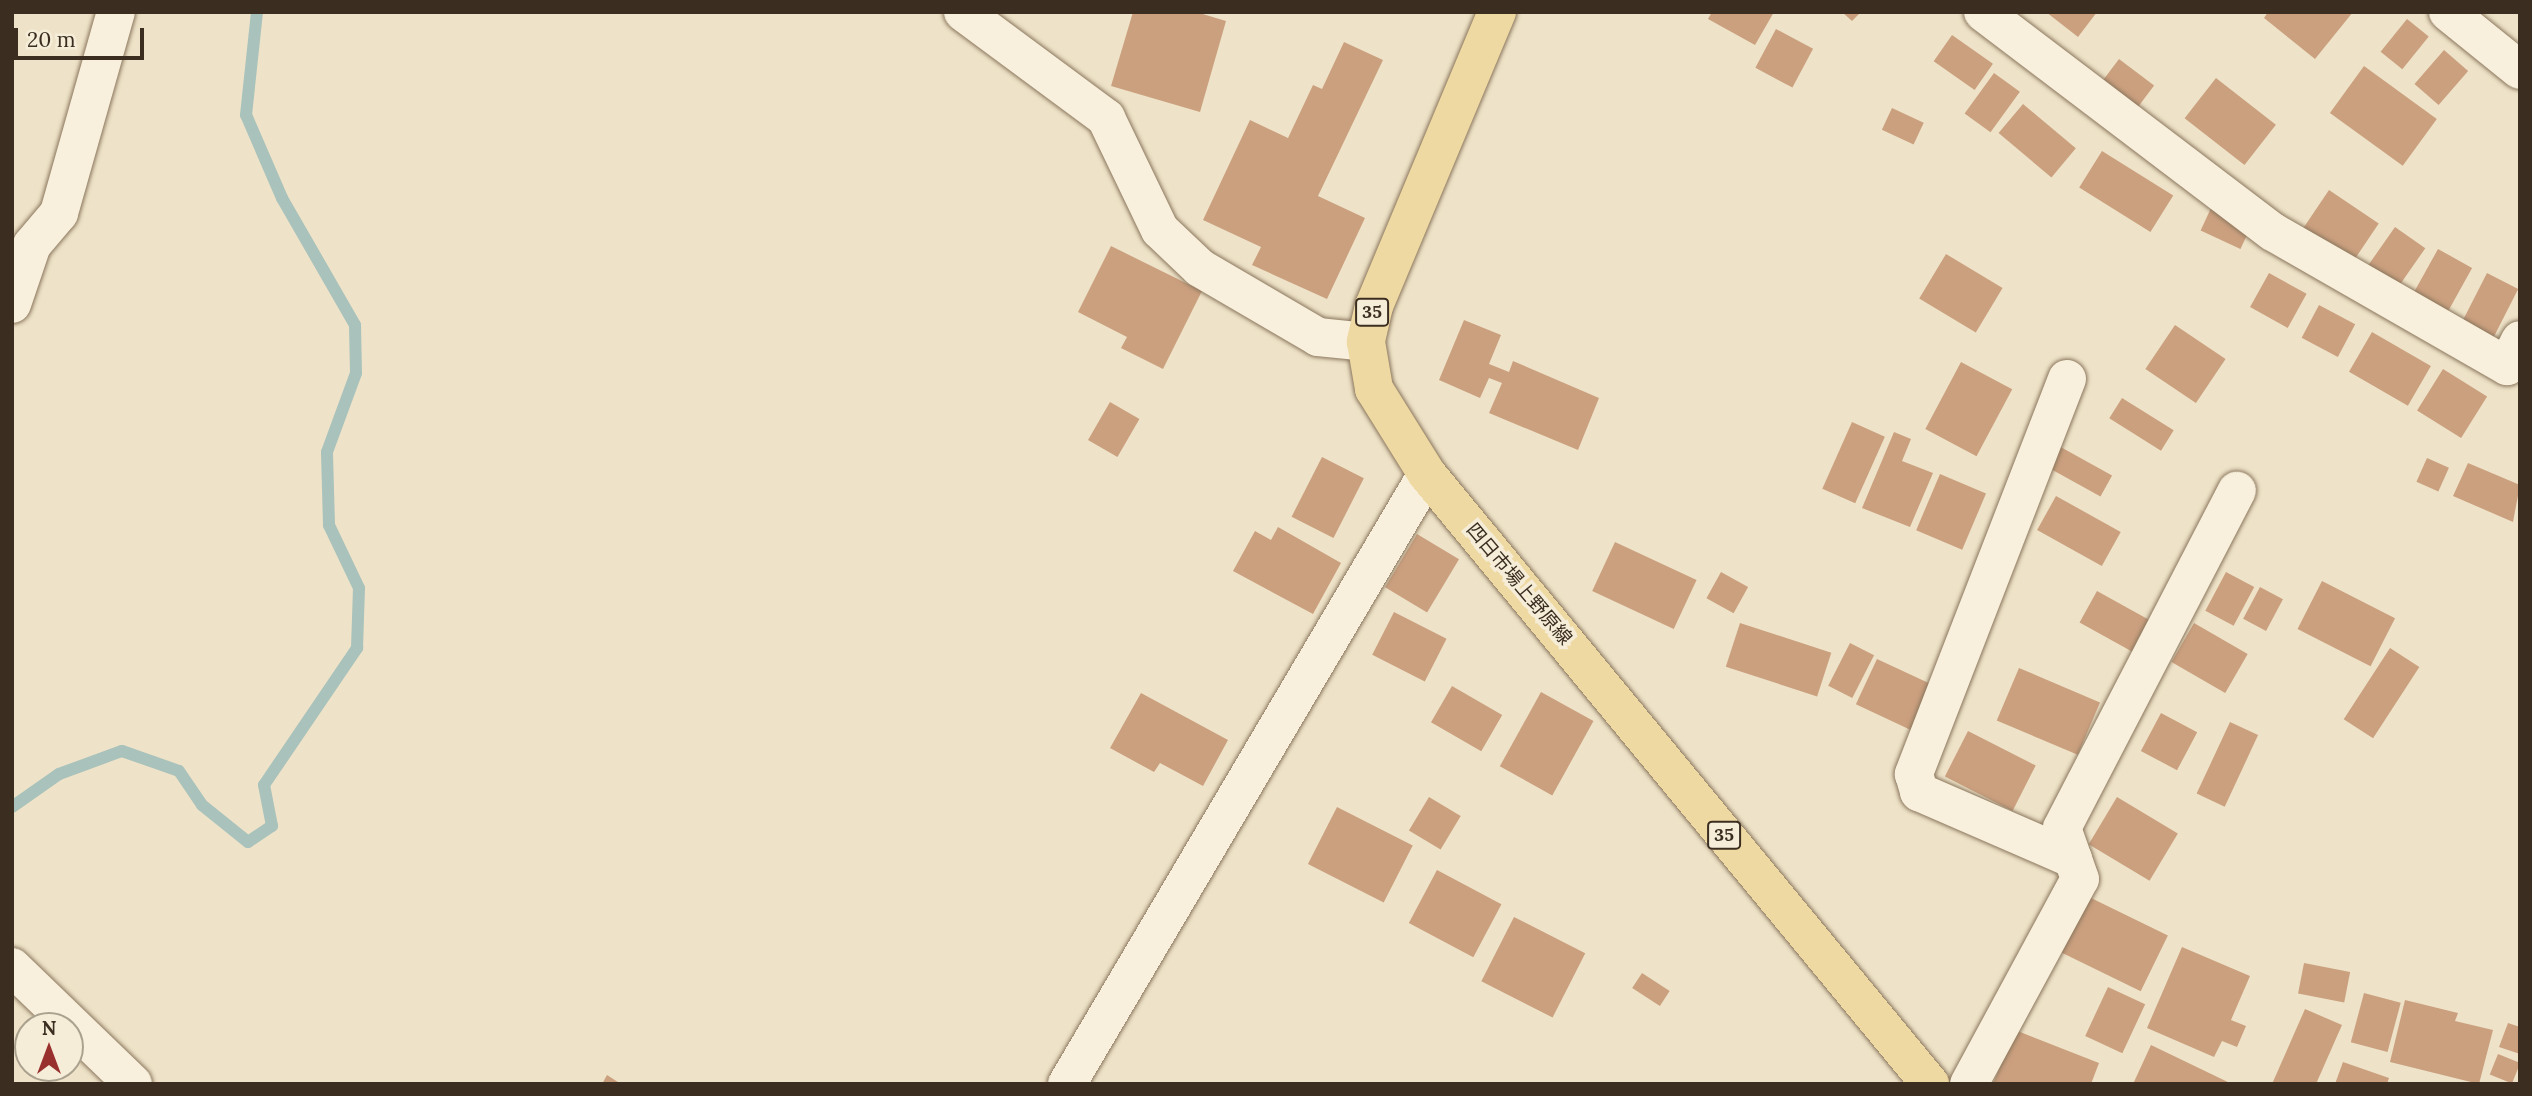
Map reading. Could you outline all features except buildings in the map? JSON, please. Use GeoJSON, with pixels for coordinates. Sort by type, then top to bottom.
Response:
{"type":"FeatureCollection","features":[{"type":"Feature","properties":{"kind":"main road","name":"四日市場上野原線"},"geometry":{"type":"LineString","coordinates":[[1497,12],[1374,306],[1366,342],[1381,407],[1427,474],[1930,1084]]}},
{"type":"Feature","properties":{"kind":"street"},"geometry":{"type":"LineString","coordinates":[[12,304],[32,245],[59,213],[116,12]]}},
{"type":"Feature","properties":{"kind":"street"},"geometry":{"type":"LineString","coordinates":[[963,12],[1106,118],[1160,230],[1200,268],[1318,337],[1366,342]]}},
{"type":"Feature","properties":{"kind":"street"},"geometry":{"type":"LineString","coordinates":[[1983,12],[2273,232],[2513,353]]}},
{"type":"Feature","properties":{"kind":"street"},"geometry":{"type":"LineString","coordinates":[[2448,12],[2520,70]]}},
{"type":"Feature","properties":{"kind":"street"},"geometry":{"type":"LineString","coordinates":[[2067,379],[1914,774],[1919,792],[2073,859]]}},
{"type":"Feature","properties":{"kind":"street"},"geometry":{"type":"LineString","coordinates":[[1067,1084],[1427,474]]}},
{"type":"Feature","properties":{"kind":"street"},"geometry":{"type":"LineString","coordinates":[[1969,1084],[2080,879],[2062,828],[2237,491]]}},
{"type":"Feature","properties":{"kind":"street"},"geometry":{"type":"LineString","coordinates":[[12,967],[133,1084]]}},
{"type":"Feature","properties":{"kind":"waterway"},"geometry":{"type":"LineString","coordinates":[[12,807],[59,774],[122,751],[179,771],[202,805],[248,842],[272,826],[264,785],[357,648],[359,588],[329,525],[327,452],[356,373],[355,325],[282,198],[246,115],[257,12]]}}]}
